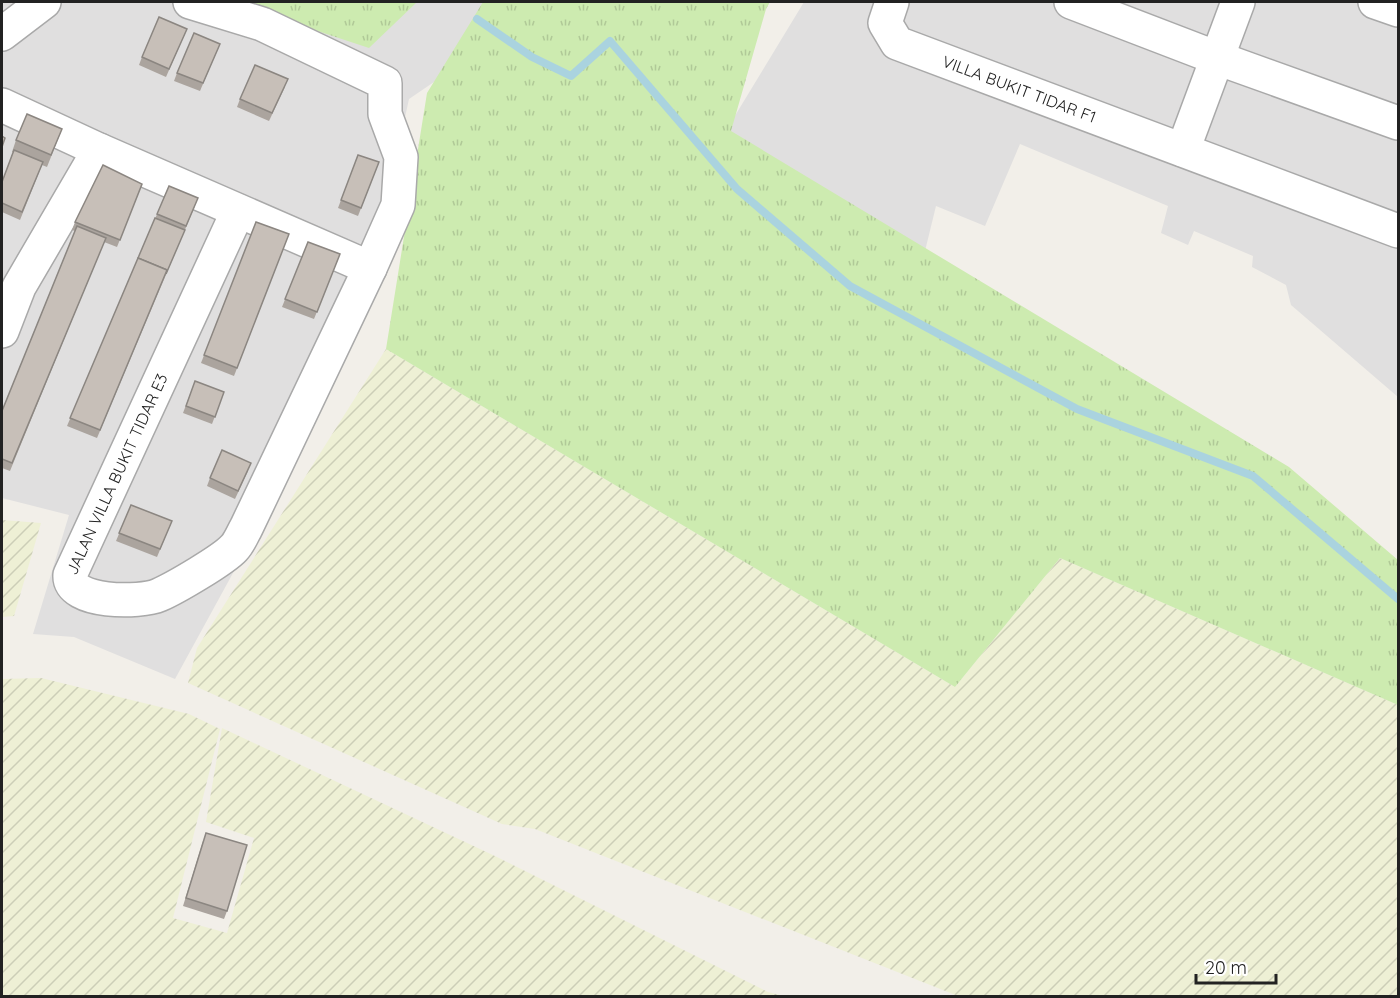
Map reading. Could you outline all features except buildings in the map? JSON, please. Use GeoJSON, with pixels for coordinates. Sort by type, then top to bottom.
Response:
{"type":"FeatureCollection","features":[{"type":"Feature","properties":{"kind":"street"},"geometry":{"type":"LineString","coordinates":[[2,34],[44,2]]}},
{"type":"Feature","properties":{"kind":"street","name":"JALAN VILLA BUKIT TIDAR E3"},"geometry":{"type":"LineString","coordinates":[[190,2],[262,24],[385,83],[385,114],[401,157],[398,205],[246,528],[234,548],[218,561],[158,596],[124,600],[84,594],[69,581],[70,575],[238,211]]}},
{"type":"Feature","properties":{"kind":"street","name":"VILLA BUKIT TIDAR F1"},"geometry":{"type":"LineString","coordinates":[[892,2],[885,24],[897,43],[1398,231]]}},
{"type":"Feature","properties":{"kind":"street"},"geometry":{"type":"LineString","coordinates":[[1071,2],[1217,58],[1398,123]]}},
{"type":"Feature","properties":{"kind":"street"},"geometry":{"type":"LineString","coordinates":[[1183,150],[1238,2]]}},
{"type":"Feature","properties":{"kind":"street"},"geometry":{"type":"LineString","coordinates":[[1375,2],[1398,10]]}},
{"type":"Feature","properties":{"kind":"street"},"geometry":{"type":"LineString","coordinates":[[2,105],[99,150],[370,268]]}},
{"type":"Feature","properties":{"kind":"street"},"geometry":{"type":"LineString","coordinates":[[2,331],[10,291],[99,150]]}},
{"type":"Feature","properties":{"kind":"shaded area"},"geometry":{"type":"Polygon","coordinates":[[[2,2],[548,2],[409,99],[387,199],[239,562],[175,679],[74,637],[33,634],[69,515],[2,498],[2,2]]]}},
{"type":"Feature","properties":{"kind":"shaded area"},"geometry":{"type":"Polygon","coordinates":[[[804,2],[1398,2],[1398,397],[1291,305],[1286,285],[1252,267],[1253,256],[1194,231],[1188,245],[1161,233],[1168,206],[1020,144],[985,226],[936,206],[915,292],[719,142],[804,2]]]}},
{"type":"Feature","properties":{"kind":"green space"},"geometry":{"type":"Polygon","coordinates":[[[242,2],[417,2],[369,48],[269,15],[242,2]]]}},
{"type":"Feature","properties":{"kind":"green space"},"geometry":{"type":"Polygon","coordinates":[[[483,2],[770,2],[766,9],[731,131],[1289,467],[1398,560],[1398,705],[1060,558],[955,687],[386,349],[427,93],[483,2]]]}},
{"type":"Feature","properties":{"kind":"green space"},"geometry":{"type":"Polygon","coordinates":[[[386,349],[955,687],[1060,558],[1398,705],[1398,996],[958,996],[535,829],[502,824],[188,683],[197,648],[386,349]]]}},
{"type":"Feature","properties":{"kind":"green space"},"geometry":{"type":"Polygon","coordinates":[[[2,520],[41,523],[14,616],[2,617],[2,520]]]}},
{"type":"Feature","properties":{"kind":"green space"},"geometry":{"type":"Polygon","coordinates":[[[41,678],[189,714],[220,729],[173,918],[227,933],[254,838],[206,822],[222,728],[497,857],[768,992],[784,996],[2,996],[2,679],[41,678]]]}},
{"type":"Feature","properties":{"kind":"waterway"},"geometry":{"type":"LineString","coordinates":[[477,19],[532,57],[571,76],[610,41],[737,189],[850,286],[1077,409],[1253,476],[1398,599]]}}]}
